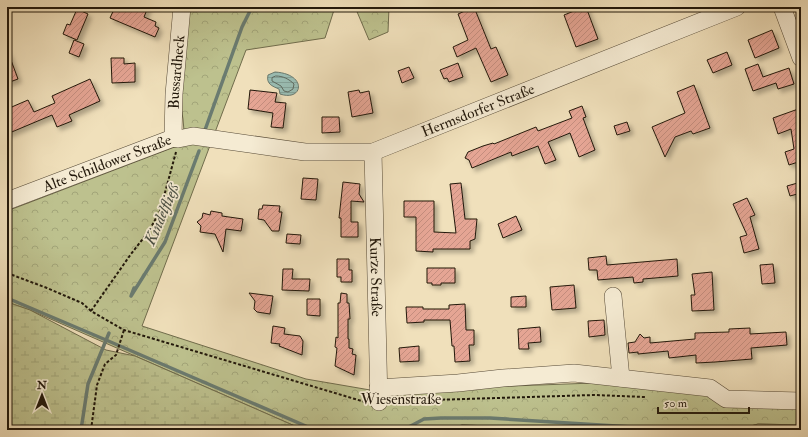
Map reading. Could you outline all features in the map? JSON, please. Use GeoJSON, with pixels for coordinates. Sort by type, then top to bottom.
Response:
{"type":"FeatureCollection","features":[{"type":"Feature","properties":{"kind":"street","name":"Bussardheck"},"geometry":{"type":"LineString","coordinates":[[182,7],[174,94],[193,138]]}},
{"type":"Feature","properties":{"kind":"street","name":"Hermsdorfer Straße"},"geometry":{"type":"LineString","coordinates":[[193,138],[305,152],[373,152],[737,7]]}},
{"type":"Feature","properties":{"kind":"street"},"geometry":{"type":"LineString","coordinates":[[782,7],[801,58]]}},
{"type":"Feature","properties":{"kind":"street","name":"Alte Schildower Straße"},"geometry":{"type":"LineString","coordinates":[[7,201],[193,138]]}},
{"type":"Feature","properties":{"kind":"street","name":"Kurze Straße"},"geometry":{"type":"LineString","coordinates":[[373,152],[378,395]]}},
{"type":"Feature","properties":{"kind":"street"},"geometry":{"type":"LineString","coordinates":[[613,296],[621,378]]}},
{"type":"Feature","properties":{"kind":"street","name":"Wiesenstraße"},"geometry":{"type":"LineString","coordinates":[[378,395],[458,383],[574,373],[710,388],[726,399],[801,400]]}},
{"type":"Feature","properties":{"kind":"path"},"geometry":{"type":"LineString","coordinates":[[91,312],[131,254],[149,231],[160,211],[174,164],[193,138]]}},
{"type":"Feature","properties":{"kind":"path","name":"Wiesenstraße"},"geometry":{"type":"LineString","coordinates":[[7,273],[48,288],[82,303],[91,312],[124,330],[364,402],[378,395]]}},
{"type":"Feature","properties":{"kind":"path"},"geometry":{"type":"LineString","coordinates":[[91,430],[97,386],[105,364],[116,355],[124,330]]}},
{"type":"Feature","properties":{"kind":"path","name":"Wiesenstraße"},"geometry":{"type":"LineString","coordinates":[[429,400],[594,395],[647,397]]}},
{"type":"Feature","properties":{"kind":"green space"},"geometry":{"type":"Polygon","coordinates":[[[187,7],[335,7],[325,38],[246,50],[142,326],[306,379],[376,391],[621,382],[801,404],[801,425],[758,424],[737,430],[601,430],[462,425],[444,430],[304,430],[30,310],[7,302],[7,211],[185,143],[179,96],[187,7]]]}},
{"type":"Feature","properties":{"kind":"green space"},"geometry":{"type":"Polygon","coordinates":[[[355,7],[389,7],[388,32],[369,40],[355,7]]]}},
{"type":"Feature","properties":{"kind":"green space"},"geometry":{"type":"Polygon","coordinates":[[[7,302],[30,310],[106,350],[135,356],[304,430],[7,430],[7,302]]]}},
{"type":"Feature","properties":{"kind":"green space"},"geometry":{"type":"Polygon","coordinates":[[[758,424],[801,425],[801,430],[737,430],[758,424]]]}},
{"type":"Feature","properties":{"kind":"green space"},"geometry":{"type":"Polygon","coordinates":[[[462,425],[591,429],[601,430],[444,430],[462,425]]]}},
{"type":"Feature","properties":{"kind":"water"},"geometry":{"type":"Polygon","coordinates":[[[275,72],[293,77],[297,82],[298,87],[294,94],[280,94],[279,89],[269,83],[268,75],[275,72]]]}},
{"type":"Feature","properties":{"kind":"building"},"geometry":{"type":"Polygon","coordinates":[[[115,7],[148,7],[144,17],[156,22],[155,26],[159,28],[155,37],[110,18],[115,7]]]}},
{"type":"Feature","properties":{"kind":"building"},"geometry":{"type":"Polygon","coordinates":[[[474,7],[491,49],[496,47],[508,75],[491,82],[476,48],[457,57],[453,47],[468,40],[458,14],[474,7]]]}},
{"type":"Feature","properties":{"kind":"building"},"geometry":{"type":"Polygon","coordinates":[[[586,7],[598,39],[576,47],[564,15],[586,7]]]}},
{"type":"Feature","properties":{"kind":"building"},"geometry":{"type":"Polygon","coordinates":[[[77,9],[88,14],[77,40],[63,34],[67,24],[70,25],[77,9]]]}},
{"type":"Feature","properties":{"kind":"building"},"geometry":{"type":"Polygon","coordinates":[[[772,30],[779,48],[755,58],[748,40],[772,30]]]}},
{"type":"Feature","properties":{"kind":"building"},"geometry":{"type":"Polygon","coordinates":[[[74,40],[84,44],[79,57],[69,53],[74,40]]]}},
{"type":"Feature","properties":{"kind":"building"},"geometry":{"type":"Polygon","coordinates":[[[7,52],[18,79],[7,83],[7,52]]]}},
{"type":"Feature","properties":{"kind":"building"},"geometry":{"type":"Polygon","coordinates":[[[727,52],[732,65],[713,73],[707,60],[727,52]]]}},
{"type":"Feature","properties":{"kind":"building"},"geometry":{"type":"Polygon","coordinates":[[[111,58],[124,58],[124,64],[135,63],[135,82],[112,83],[111,58]]]}},
{"type":"Feature","properties":{"kind":"building"},"geometry":{"type":"Polygon","coordinates":[[[458,63],[463,77],[449,82],[447,78],[444,79],[440,70],[458,63]]]}},
{"type":"Feature","properties":{"kind":"building"},"geometry":{"type":"Polygon","coordinates":[[[758,64],[763,77],[789,68],[794,84],[778,89],[776,83],[753,91],[745,69],[758,64]]]}},
{"type":"Feature","properties":{"kind":"building"},"geometry":{"type":"Polygon","coordinates":[[[409,67],[414,78],[402,83],[398,71],[409,67]]]}},
{"type":"Feature","properties":{"kind":"building"},"geometry":{"type":"Polygon","coordinates":[[[90,79],[100,101],[69,115],[72,121],[57,127],[52,115],[7,134],[7,109],[28,100],[34,112],[55,103],[52,96],[90,79]]]}},
{"type":"Feature","properties":{"kind":"building"},"geometry":{"type":"Polygon","coordinates":[[[694,85],[710,128],[693,134],[691,131],[675,137],[665,157],[652,127],[685,113],[677,92],[694,85]]]}},
{"type":"Feature","properties":{"kind":"building"},"geometry":{"type":"Polygon","coordinates":[[[250,90],[277,93],[275,102],[286,103],[283,128],[271,127],[273,113],[248,109],[250,90]]]}},
{"type":"Feature","properties":{"kind":"building"},"geometry":{"type":"Polygon","coordinates":[[[359,90],[360,93],[369,91],[373,113],[352,117],[348,92],[359,90]]]}},
{"type":"Feature","properties":{"kind":"building"},"geometry":{"type":"Polygon","coordinates":[[[582,106],[586,117],[583,118],[595,150],[579,157],[570,133],[548,142],[556,160],[545,164],[538,146],[512,156],[511,152],[472,168],[469,160],[465,158],[468,152],[483,146],[494,144],[536,127],[538,131],[572,118],[569,111],[582,106]]]}},
{"type":"Feature","properties":{"kind":"building"},"geometry":{"type":"Polygon","coordinates":[[[801,108],[801,161],[789,165],[785,152],[794,149],[791,129],[778,134],[773,118],[801,108]]]}},
{"type":"Feature","properties":{"kind":"building"},"geometry":{"type":"Polygon","coordinates":[[[322,117],[339,117],[340,132],[322,133],[322,117]]]}},
{"type":"Feature","properties":{"kind":"building"},"geometry":{"type":"Polygon","coordinates":[[[627,122],[630,131],[617,135],[614,126],[627,122]]]}},
{"type":"Feature","properties":{"kind":"building"},"geometry":{"type":"Polygon","coordinates":[[[303,178],[318,179],[316,200],[301,199],[303,178]]]}},
{"type":"Feature","properties":{"kind":"building"},"geometry":{"type":"Polygon","coordinates":[[[343,182],[360,184],[359,194],[364,202],[351,201],[351,222],[358,222],[358,237],[341,237],[341,218],[339,218],[343,182]]]}},
{"type":"Feature","properties":{"kind":"building"},"geometry":{"type":"Polygon","coordinates":[[[801,182],[801,193],[790,196],[787,186],[801,182]]]}},
{"type":"Feature","properties":{"kind":"building"},"geometry":{"type":"Polygon","coordinates":[[[461,183],[465,219],[477,219],[475,239],[470,241],[470,249],[433,249],[433,252],[416,251],[416,217],[404,217],[404,201],[434,201],[434,232],[456,233],[450,184],[461,183]]]}},
{"type":"Feature","properties":{"kind":"building"},"geometry":{"type":"Polygon","coordinates":[[[747,198],[755,215],[750,217],[759,249],[744,253],[740,237],[747,235],[733,204],[747,198]]]}},
{"type":"Feature","properties":{"kind":"building"},"geometry":{"type":"Polygon","coordinates":[[[263,205],[280,206],[279,212],[282,212],[279,231],[272,231],[264,220],[258,219],[259,209],[262,209],[263,205]]]}},
{"type":"Feature","properties":{"kind":"building"},"geometry":{"type":"Polygon","coordinates":[[[211,211],[222,213],[222,216],[243,219],[241,231],[226,229],[223,252],[215,234],[200,232],[201,226],[197,222],[202,218],[203,213],[210,215],[211,211]]]}},
{"type":"Feature","properties":{"kind":"building"},"geometry":{"type":"Polygon","coordinates":[[[516,216],[522,230],[503,238],[498,224],[516,216]]]}},
{"type":"Feature","properties":{"kind":"building"},"geometry":{"type":"Polygon","coordinates":[[[287,234],[301,235],[300,244],[286,243],[287,234]]]}},
{"type":"Feature","properties":{"kind":"building"},"geometry":{"type":"Polygon","coordinates":[[[606,256],[607,265],[677,259],[678,276],[643,279],[643,282],[634,283],[633,277],[598,280],[597,270],[589,270],[588,258],[606,256]]]}},
{"type":"Feature","properties":{"kind":"building"},"geometry":{"type":"Polygon","coordinates":[[[337,259],[349,259],[349,270],[352,270],[352,282],[341,282],[341,277],[337,277],[337,259]]]}},
{"type":"Feature","properties":{"kind":"building"},"geometry":{"type":"Polygon","coordinates":[[[773,264],[775,283],[762,284],[760,265],[773,264]]]}},
{"type":"Feature","properties":{"kind":"building"},"geometry":{"type":"Polygon","coordinates":[[[427,268],[455,268],[455,283],[441,283],[441,285],[432,285],[432,283],[427,283],[427,268]]]}},
{"type":"Feature","properties":{"kind":"building"},"geometry":{"type":"Polygon","coordinates":[[[283,269],[293,269],[292,279],[310,279],[309,291],[282,290],[283,269]]]}},
{"type":"Feature","properties":{"kind":"building"},"geometry":{"type":"Polygon","coordinates":[[[712,272],[714,310],[692,311],[691,295],[695,295],[692,274],[712,272]]]}},
{"type":"Feature","properties":{"kind":"building"},"geometry":{"type":"Polygon","coordinates":[[[574,285],[576,308],[552,310],[550,287],[574,285]]]}},
{"type":"Feature","properties":{"kind":"building"},"geometry":{"type":"Polygon","coordinates":[[[249,293],[273,296],[270,314],[257,312],[254,309],[255,301],[249,293]]]}},
{"type":"Feature","properties":{"kind":"building"},"geometry":{"type":"Polygon","coordinates":[[[341,293],[347,294],[347,303],[349,303],[350,319],[348,319],[348,339],[349,348],[353,349],[352,354],[356,355],[354,375],[335,366],[337,348],[335,347],[336,337],[338,338],[338,303],[340,303],[341,293]]]}},
{"type":"Feature","properties":{"kind":"building"},"geometry":{"type":"Polygon","coordinates":[[[526,296],[526,307],[511,307],[511,297],[526,296]]]}},
{"type":"Feature","properties":{"kind":"building"},"geometry":{"type":"Polygon","coordinates":[[[307,299],[320,299],[320,316],[307,315],[307,299]]]}},
{"type":"Feature","properties":{"kind":"building"},"geometry":{"type":"Polygon","coordinates":[[[465,304],[466,330],[474,330],[474,345],[469,345],[470,361],[455,362],[450,320],[424,320],[424,322],[407,323],[406,307],[423,307],[423,309],[449,309],[449,305],[465,304]]]}},
{"type":"Feature","properties":{"kind":"building"},"geometry":{"type":"Polygon","coordinates":[[[604,320],[605,335],[589,337],[588,321],[604,320]]]}},
{"type":"Feature","properties":{"kind":"building"},"geometry":{"type":"Polygon","coordinates":[[[273,326],[285,328],[284,334],[300,336],[303,341],[302,355],[279,346],[280,344],[271,343],[273,326]]]}},
{"type":"Feature","properties":{"kind":"building"},"geometry":{"type":"Polygon","coordinates":[[[540,327],[541,342],[528,343],[529,349],[519,349],[518,329],[540,327]]]}},
{"type":"Feature","properties":{"kind":"building"},"geometry":{"type":"Polygon","coordinates":[[[750,328],[750,334],[786,332],[787,345],[751,348],[752,359],[696,363],[696,355],[669,358],[668,351],[638,354],[638,352],[629,353],[628,343],[635,342],[640,334],[644,338],[650,337],[650,343],[695,339],[695,333],[729,332],[729,329],[750,328]]]}},
{"type":"Feature","properties":{"kind":"building"},"geometry":{"type":"Polygon","coordinates":[[[419,346],[419,361],[400,362],[399,348],[419,346]]]}},
{"type":"Feature","properties":{"kind":"waterway","name":"Kindelfließ"},"geometry":{"type":"LineString","coordinates":[[205,130],[242,27],[252,7]]}},
{"type":"Feature","properties":{"kind":"waterway","name":"Kindelfließ"},"geometry":{"type":"LineString","coordinates":[[134,288],[131,296],[165,242],[199,151]]}},
{"type":"Feature","properties":{"kind":"waterway"},"geometry":{"type":"LineString","coordinates":[[7,298],[315,430]]}},
{"type":"Feature","properties":{"kind":"waterway","name":"Kindelfließ"},"geometry":{"type":"LineString","coordinates":[[81,430],[88,384],[109,333]]}},
{"type":"Feature","properties":{"kind":"waterway"},"geometry":{"type":"LineString","coordinates":[[403,430],[424,419],[441,418],[490,418],[681,430]]}}]}
